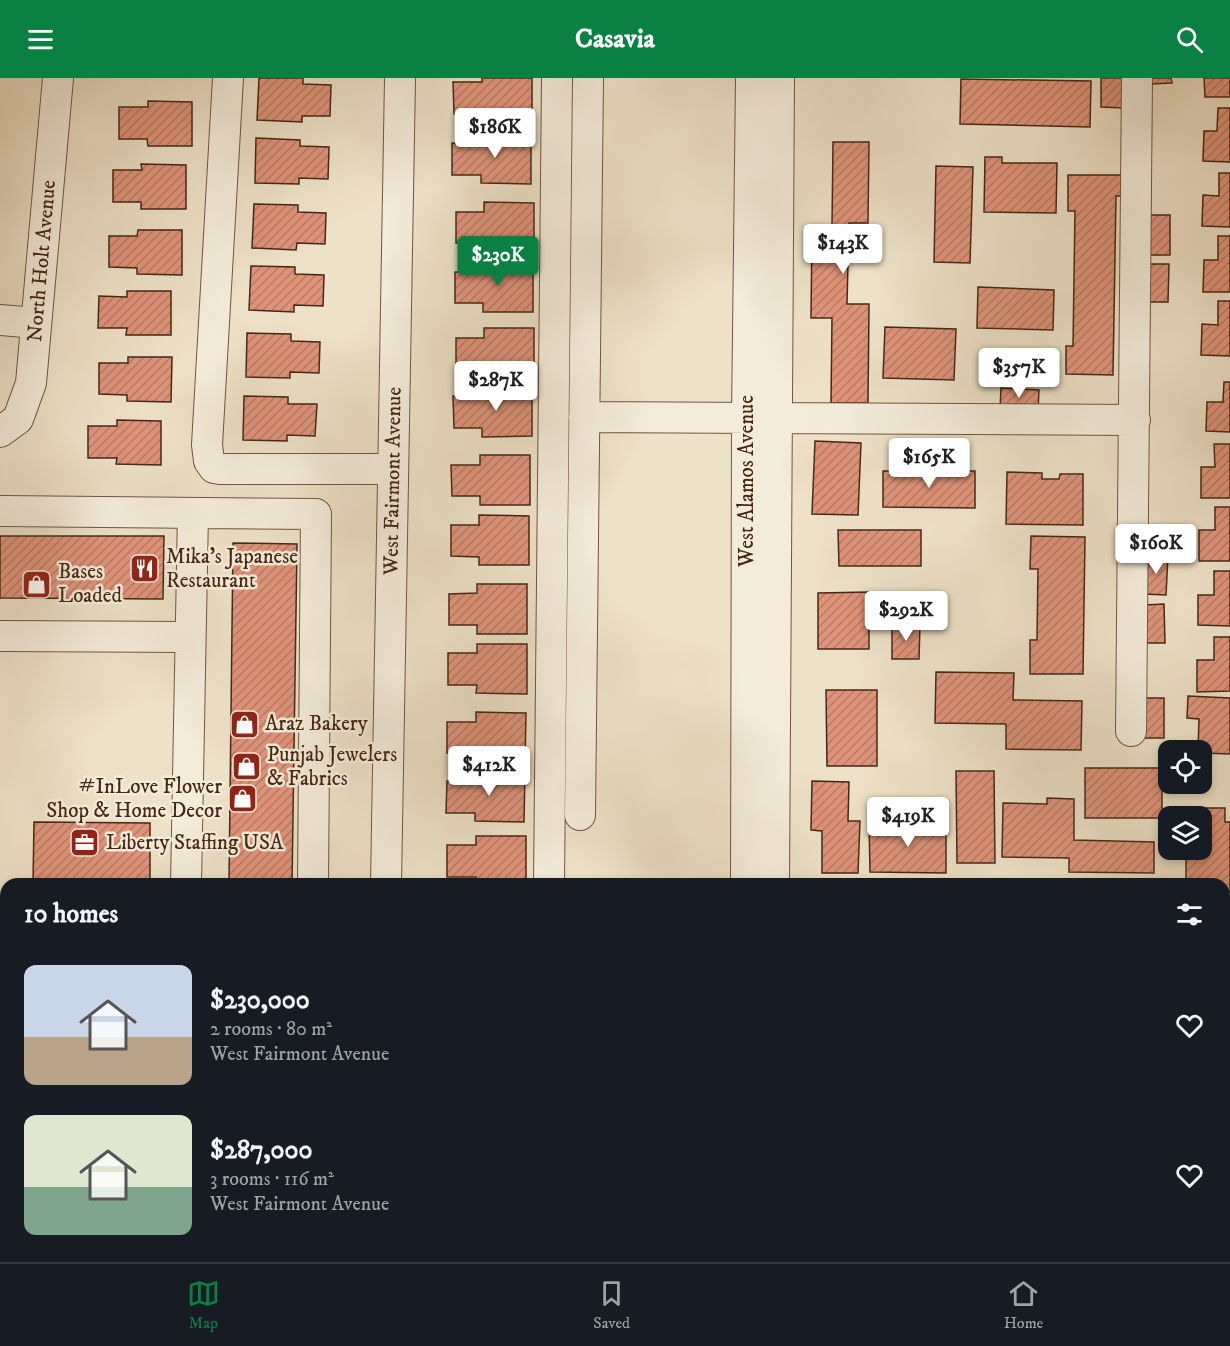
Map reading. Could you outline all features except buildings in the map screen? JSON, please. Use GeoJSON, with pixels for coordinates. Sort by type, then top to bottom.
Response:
{"type":"FeatureCollection","features":[{"type":"Feature","properties":{"kind":"street","name":"North Holt Avenue"},"geometry":{"type":"LineString","coordinates":[[0,432],[18,419],[31,383],[58,78]]}},
{"type":"Feature","properties":{"kind":"street"},"geometry":{"type":"LineString","coordinates":[[228,78],[207,445],[209,461],[214,468],[220,469],[393,469]]}},
{"type":"Feature","properties":{"kind":"street","name":"West Fairmont Avenue"},"geometry":{"type":"LineString","coordinates":[[386,878],[400,78]]}},
{"type":"Feature","properties":{"kind":"street"},"geometry":{"type":"LineString","coordinates":[[549,878],[557,78]]}},
{"type":"Feature","properties":{"kind":"street"},"geometry":{"type":"LineString","coordinates":[[580,815],[588,78]]}},
{"type":"Feature","properties":{"kind":"street","name":"West Alamos Avenue"},"geometry":{"type":"LineString","coordinates":[[746,878],[747,418],[751,78]]}},
{"type":"Feature","properties":{"kind":"street","name":"West Alamos Avenue"},"geometry":{"type":"LineString","coordinates":[[774,878],[779,78]]}},
{"type":"Feature","properties":{"kind":"street"},"geometry":{"type":"LineString","coordinates":[[1131,731],[1137,78]]}},
{"type":"Feature","properties":{"kind":"street"},"geometry":{"type":"LineString","coordinates":[[0,320],[36,323]]}},
{"type":"Feature","properties":{"kind":"street"},"geometry":{"type":"LineString","coordinates":[[584,417],[1135,420]]}},
{"type":"Feature","properties":{"kind":"street"},"geometry":{"type":"LineString","coordinates":[[0,511],[316,514],[313,878]]}},
{"type":"Feature","properties":{"kind":"street"},"geometry":{"type":"LineString","coordinates":[[186,878],[193,513]]}},
{"type":"Feature","properties":{"kind":"street"},"geometry":{"type":"LineString","coordinates":[[0,636],[190,637]]}},
{"type":"Feature","properties":{"kind":"place","name":"Mika's Japanese Restaurant"},"geometry":{"type":"Point","coordinates":[145,569]}},
{"type":"Feature","properties":{"kind":"place","name":"Bases Loaded"},"geometry":{"type":"Point","coordinates":[37,584]}},
{"type":"Feature","properties":{"kind":"place","name":"Araz Bakery"},"geometry":{"type":"Point","coordinates":[244,724]}},
{"type":"Feature","properties":{"kind":"place","name":"Punjab Jewelers & Fabrics"},"geometry":{"type":"Point","coordinates":[246,767]}},
{"type":"Feature","properties":{"kind":"place","name":"#InLove Flower Shop & Home Decor"},"geometry":{"type":"Point","coordinates":[243,799]}},
{"type":"Feature","properties":{"kind":"place","name":"Liberty Staffing USA"},"geometry":{"type":"Point","coordinates":[85,843]}}]}
